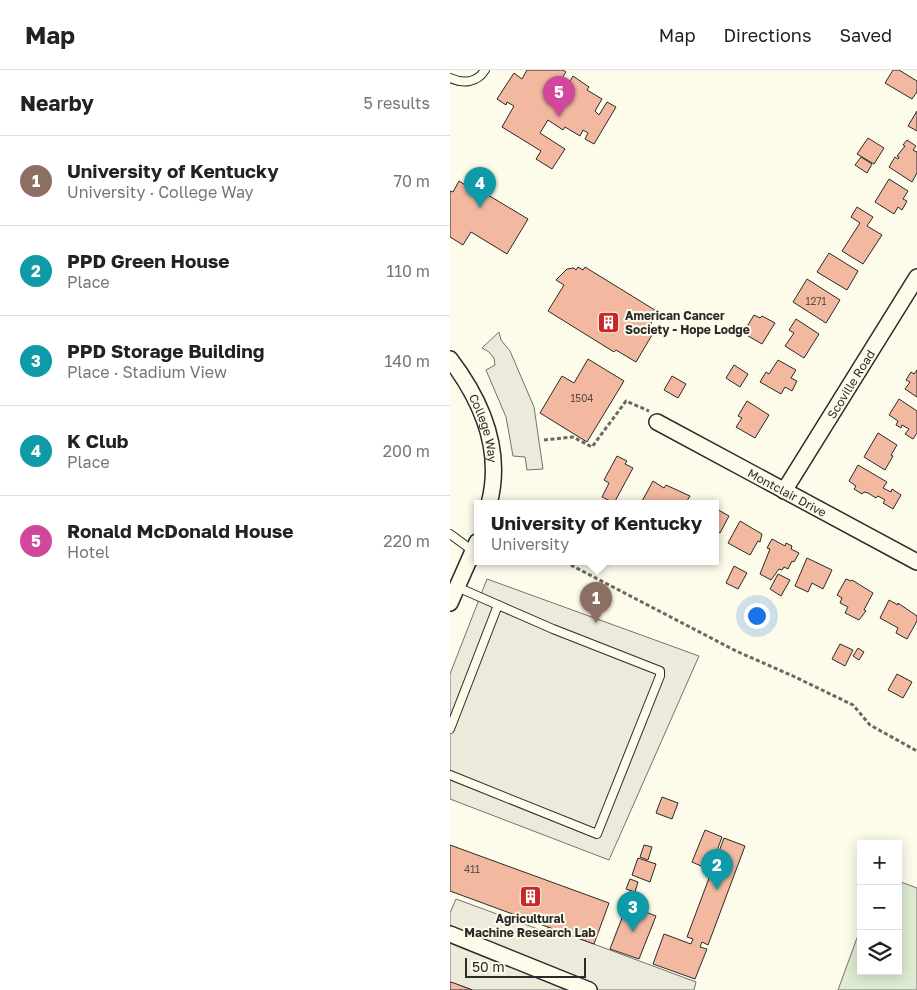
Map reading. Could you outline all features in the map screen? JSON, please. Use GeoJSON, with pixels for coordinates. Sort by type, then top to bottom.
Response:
{"type":"FeatureCollection","features":[{"type":"Feature","properties":{"kind":"street","name":"Scoville Road"},"geometry":{"type":"LineString","coordinates":[[784,491],[917,277]]}},
{"type":"Feature","properties":{"kind":"street","name":"College Way"},"geometry":{"type":"LineString","coordinates":[[450,359],[465,379],[486,421],[492,449],[493,469],[489,500]]}},
{"type":"Feature","properties":{"kind":"street","name":"Montclair Drive"},"geometry":{"type":"LineString","coordinates":[[653,416],[784,491],[917,562]]}},
{"type":"Feature","properties":{"kind":"street"},"geometry":{"type":"LineString","coordinates":[[450,603],[474,548]]}},
{"type":"Feature","properties":{"kind":"street"},"geometry":{"type":"LineString","coordinates":[[450,934],[589,990]]}},
{"type":"Feature","properties":{"kind":"lane"},"geometry":{"type":"LineString","coordinates":[[450,78],[457,82],[472,82],[484,70]]}},
{"type":"Feature","properties":{"kind":"lane"},"geometry":{"type":"LineString","coordinates":[[450,534],[474,546]]}},
{"type":"Feature","properties":{"kind":"lane"},"geometry":{"type":"LineString","coordinates":[[450,776],[597,834],[660,676],[660,671],[457,587]]}},
{"type":"Feature","properties":{"kind":"lane"},"geometry":{"type":"LineString","coordinates":[[450,729],[498,604]]}},
{"type":"Feature","properties":{"kind":"path"},"geometry":{"type":"LineString","coordinates":[[544,440],[573,436],[592,447],[626,401],[653,416]]}},
{"type":"Feature","properties":{"kind":"path"},"geometry":{"type":"LineString","coordinates":[[571,565],[736,651],[853,705],[870,725],[917,751]]}},
{"type":"Feature","properties":{"kind":"green space"},"geometry":{"type":"Polygon","coordinates":[[[902,882],[917,888],[917,990],[838,990],[857,938],[857,975],[902,975],[902,882]]]}},
{"type":"Feature","properties":{"kind":"shaded area"},"geometry":{"type":"Polygon","coordinates":[[[499,332],[501,340],[510,351],[534,407],[543,469],[527,470],[525,457],[513,456],[506,417],[486,370],[495,365],[494,358],[482,348],[499,332]]]}},
{"type":"Feature","properties":{"kind":"shaded area"},"geometry":{"type":"Polygon","coordinates":[[[487,579],[699,656],[609,860],[450,799],[450,674],[487,579]]]}},
{"type":"Feature","properties":{"kind":"shaded area"},"geometry":{"type":"Polygon","coordinates":[[[456,899],[546,932],[548,927],[696,982],[694,990],[473,990],[450,982],[450,913],[456,899]]]}},
{"type":"Feature","properties":{"kind":"building"},"geometry":{"type":"Polygon","coordinates":[[[527,70],[563,70],[566,72],[562,78],[569,83],[573,76],[589,87],[587,90],[602,99],[595,111],[599,115],[607,102],[616,107],[594,144],[585,139],[588,133],[583,130],[580,136],[565,127],[563,130],[548,120],[540,133],[565,149],[552,169],[536,159],[541,151],[502,127],[514,106],[507,102],[506,105],[497,99],[514,73],[522,79],[527,70]]]}},
{"type":"Feature","properties":{"kind":"building"},"geometry":{"type":"Polygon","coordinates":[[[893,70],[899,70],[917,81],[917,92],[912,99],[885,83],[893,70]]]}},
{"type":"Feature","properties":{"kind":"building"},"geometry":{"type":"Polygon","coordinates":[[[917,111],[917,131],[908,126],[917,111]]]}},
{"type":"Feature","properties":{"kind":"building"},"geometry":{"type":"Polygon","coordinates":[[[868,138],[884,148],[874,164],[857,154],[868,138]]]}},
{"type":"Feature","properties":{"kind":"building"},"geometry":{"type":"Polygon","coordinates":[[[907,140],[916,146],[913,150],[917,152],[917,173],[912,182],[889,167],[895,157],[898,159],[899,157],[897,156],[907,140]]]}},
{"type":"Feature","properties":{"kind":"building"},"geometry":{"type":"Polygon","coordinates":[[[861,157],[872,164],[867,173],[855,165],[861,157]]]}},
{"type":"Feature","properties":{"kind":"building"},"geometry":{"type":"Polygon","coordinates":[[[889,179],[908,191],[903,199],[907,201],[902,210],[898,207],[894,214],[875,202],[889,179]]]}},
{"type":"Feature","properties":{"kind":"building"},"geometry":{"type":"Polygon","coordinates":[[[459,181],[486,198],[488,195],[528,219],[507,254],[471,232],[463,245],[450,237],[450,191],[453,192],[459,181]]]}},
{"type":"Feature","properties":{"kind":"building"},"geometry":{"type":"Polygon","coordinates":[[[857,207],[873,217],[867,226],[882,235],[863,264],[842,251],[860,223],[851,217],[857,207]]]}},
{"type":"Feature","properties":{"kind":"building"},"geometry":{"type":"Polygon","coordinates":[[[829,253],[858,271],[847,290],[817,272],[829,253]]]}},
{"type":"Feature","properties":{"kind":"building","name":"American Cancer Society - Hope Lodge"},"geometry":{"type":"Polygon","coordinates":[[[578,267],[583,270],[585,267],[658,312],[646,332],[652,335],[636,362],[616,350],[614,352],[548,311],[564,285],[556,280],[567,269],[574,268],[576,270],[578,267]]]}},
{"type":"Feature","properties":{"kind":"building"},"geometry":{"type":"Polygon","coordinates":[[[807,279],[840,300],[826,323],[793,302],[807,279]]]}},
{"type":"Feature","properties":{"kind":"building"},"geometry":{"type":"Polygon","coordinates":[[[754,315],[760,318],[762,316],[775,323],[762,344],[743,333],[754,315]]]}},
{"type":"Feature","properties":{"kind":"building"},"geometry":{"type":"Polygon","coordinates":[[[796,319],[819,334],[804,358],[785,346],[794,333],[789,330],[796,319]]]}},
{"type":"Feature","properties":{"kind":"building"},"geometry":{"type":"Polygon","coordinates":[[[588,359],[624,381],[587,442],[540,413],[562,376],[574,383],[588,359]]]}},
{"type":"Feature","properties":{"kind":"building"},"geometry":{"type":"Polygon","coordinates":[[[778,360],[796,370],[791,378],[797,381],[792,391],[785,387],[781,394],[760,382],[766,372],[769,374],[778,360]]]}},
{"type":"Feature","properties":{"kind":"building"},"geometry":{"type":"Polygon","coordinates":[[[734,365],[748,374],[740,387],[726,378],[734,365]]]}},
{"type":"Feature","properties":{"kind":"building"},"geometry":{"type":"Polygon","coordinates":[[[917,370],[917,397],[905,389],[910,382],[906,380],[911,372],[914,374],[917,370]]]}},
{"type":"Feature","properties":{"kind":"building"},"geometry":{"type":"Polygon","coordinates":[[[672,376],[686,384],[678,398],[664,390],[672,376]]]}},
{"type":"Feature","properties":{"kind":"building"},"geometry":{"type":"Polygon","coordinates":[[[899,399],[917,411],[917,433],[913,439],[905,434],[909,429],[902,425],[901,428],[896,425],[898,421],[889,415],[899,399]]]}},
{"type":"Feature","properties":{"kind":"building"},"geometry":{"type":"Polygon","coordinates":[[[747,401],[769,415],[755,438],[736,427],[742,418],[738,416],[747,401]]]}},
{"type":"Feature","properties":{"kind":"building"},"geometry":{"type":"Polygon","coordinates":[[[878,433],[897,445],[885,470],[864,457],[878,433]]]}},
{"type":"Feature","properties":{"kind":"building"},"geometry":{"type":"Polygon","coordinates":[[[617,456],[627,461],[625,464],[633,468],[616,500],[608,500],[602,497],[609,483],[604,480],[617,456]]]}},
{"type":"Feature","properties":{"kind":"building"},"geometry":{"type":"Polygon","coordinates":[[[858,465],[887,482],[883,488],[891,492],[892,489],[901,495],[893,509],[883,503],[885,500],[878,496],[876,498],[864,492],[862,494],[854,489],[856,486],[849,481],[858,465]]]}},
{"type":"Feature","properties":{"kind":"building"},"geometry":{"type":"Polygon","coordinates":[[[653,481],[664,488],[666,485],[690,496],[688,500],[643,500],[653,481]]]}},
{"type":"Feature","properties":{"kind":"building"},"geometry":{"type":"Polygon","coordinates":[[[719,510],[729,516],[719,532],[719,510]]]}},
{"type":"Feature","properties":{"kind":"building"},"geometry":{"type":"Polygon","coordinates":[[[740,521],[762,534],[760,542],[758,541],[750,555],[728,543],[740,521]]]}},
{"type":"Feature","properties":{"kind":"building"},"geometry":{"type":"Polygon","coordinates":[[[772,539],[785,546],[786,543],[792,546],[791,549],[799,553],[788,569],[784,567],[782,570],[779,569],[771,580],[760,574],[770,549],[767,548],[772,539]]]}},
{"type":"Feature","properties":{"kind":"building"},"geometry":{"type":"Polygon","coordinates":[[[807,558],[832,570],[823,589],[812,583],[808,592],[795,586],[807,558]]]}},
{"type":"Feature","properties":{"kind":"building"},"geometry":{"type":"Polygon","coordinates":[[[734,566],[747,573],[738,589],[726,583],[734,566]]]}},
{"type":"Feature","properties":{"kind":"building"},"geometry":{"type":"Polygon","coordinates":[[[778,574],[790,580],[781,596],[770,589],[778,574]]]}},
{"type":"Feature","properties":{"kind":"building"},"geometry":{"type":"Polygon","coordinates":[[[846,579],[852,580],[873,593],[864,610],[866,611],[859,620],[845,613],[848,607],[840,603],[842,598],[837,595],[846,579]]]}},
{"type":"Feature","properties":{"kind":"building"},"geometry":{"type":"Polygon","coordinates":[[[889,600],[898,605],[898,603],[917,616],[917,621],[907,639],[896,633],[898,628],[880,618],[889,600]]]}},
{"type":"Feature","properties":{"kind":"building"},"geometry":{"type":"Polygon","coordinates":[[[840,644],[853,650],[845,666],[832,659],[840,644]]]}},
{"type":"Feature","properties":{"kind":"building"},"geometry":{"type":"Polygon","coordinates":[[[858,648],[864,652],[859,660],[853,656],[858,648]]]}},
{"type":"Feature","properties":{"kind":"building"},"geometry":{"type":"Polygon","coordinates":[[[897,674],[912,682],[903,698],[888,690],[897,674]]]}},
{"type":"Feature","properties":{"kind":"building"},"geometry":{"type":"Polygon","coordinates":[[[662,797],[678,803],[672,819],[656,813],[662,797]]]}},
{"type":"Feature","properties":{"kind":"building"},"geometry":{"type":"Polygon","coordinates":[[[705,830],[722,837],[710,870],[692,862],[705,830]]]}},
{"type":"Feature","properties":{"kind":"building"},"geometry":{"type":"Polygon","coordinates":[[[724,838],[745,846],[708,945],[702,942],[700,947],[707,949],[695,979],[653,964],[664,934],[691,944],[693,939],[687,937],[724,838]]]}},
{"type":"Feature","properties":{"kind":"building","name":"Agricultural Machine Research Lab"},"geometry":{"type":"Polygon","coordinates":[[[450,845],[609,903],[594,944],[450,891],[450,845]]]}},
{"type":"Feature","properties":{"kind":"building"},"geometry":{"type":"Polygon","coordinates":[[[644,845],[652,847],[648,860],[640,857],[644,845]]]}},
{"type":"Feature","properties":{"kind":"building"},"geometry":{"type":"Polygon","coordinates":[[[638,858],[656,864],[650,882],[632,875],[638,858]]]}},
{"type":"Feature","properties":{"kind":"building"},"geometry":{"type":"Polygon","coordinates":[[[630,879],[638,882],[635,892],[626,889],[630,879]]]}},
{"type":"Feature","properties":{"kind":"building"},"geometry":{"type":"Polygon","coordinates":[[[627,905],[656,916],[639,959],[610,949],[627,905]]]}},
{"type":"Feature","properties":{"kind":"building"},"geometry":{"type":"Polygon","coordinates":[[[450,982],[454,983],[472,990],[450,990],[450,982]]]}},
{"type":"Feature","properties":{"kind":"place","name":"Ronald McDonald House"},"geometry":{"type":"Point","coordinates":[559,117]}},
{"type":"Feature","properties":{"kind":"place","name":"K Club"},"geometry":{"type":"Point","coordinates":[480,208]}},
{"type":"Feature","properties":{"kind":"place","name":"American Cancer Society - Hope Lodge"},"geometry":{"type":"Point","coordinates":[609,322]}},
{"type":"Feature","properties":{"kind":"place","name":"University of Kentucky"},"geometry":{"type":"Point","coordinates":[596,623]}},
{"type":"Feature","properties":{"kind":"place","name":"PPD Green House"},"geometry":{"type":"Point","coordinates":[717,890]}},
{"type":"Feature","properties":{"kind":"place","name":"Agricultural Machine Research Lab"},"geometry":{"type":"Point","coordinates":[530,897]}},
{"type":"Feature","properties":{"kind":"place","name":"PPD Storage Building"},"geometry":{"type":"Point","coordinates":[633,932]}}]}
